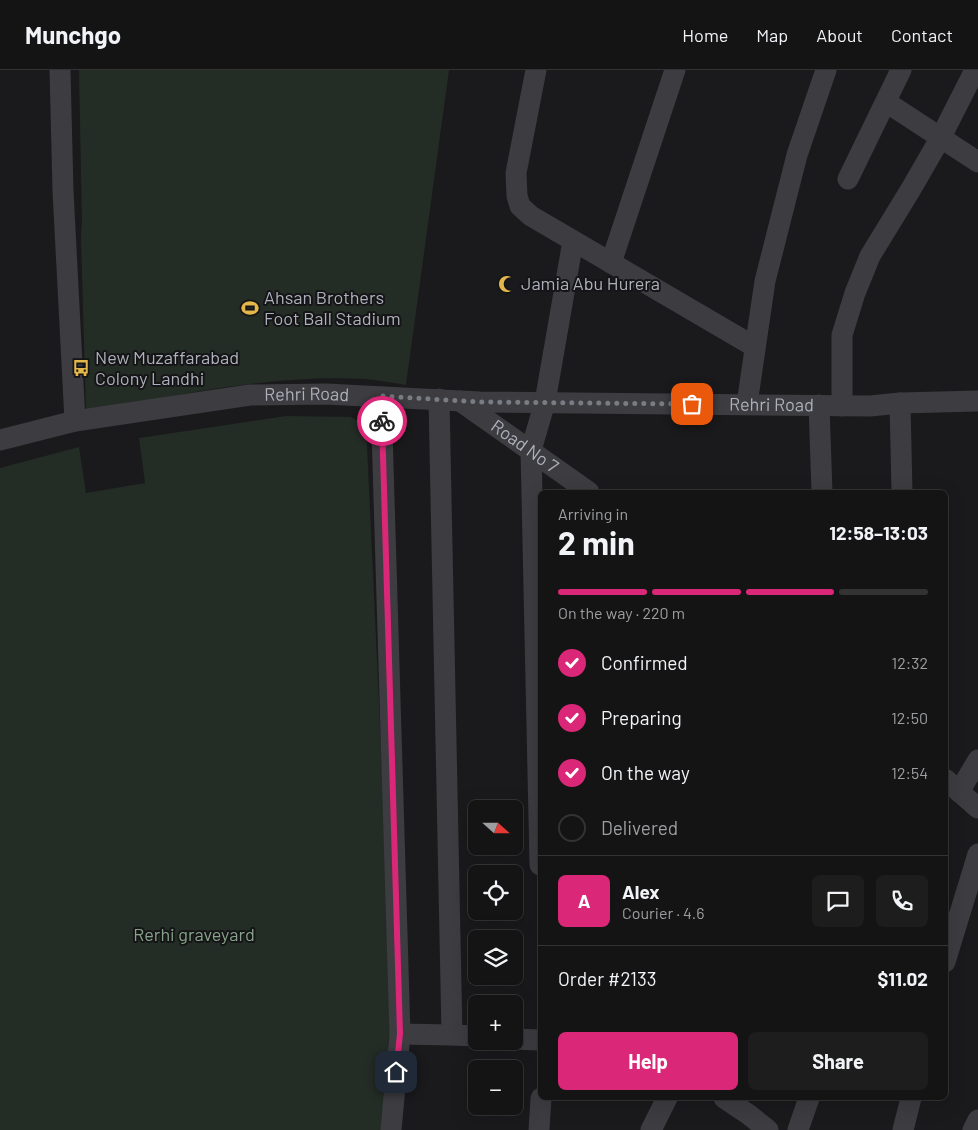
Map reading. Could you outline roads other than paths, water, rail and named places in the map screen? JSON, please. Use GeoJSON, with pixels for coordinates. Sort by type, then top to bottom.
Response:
{"type":"FeatureCollection","features":[{"type":"Feature","properties":{"kind":"street"},"geometry":{"type":"LineString","coordinates":[[60,70],[63,191],[74,421]]}},
{"type":"Feature","properties":{"kind":"street"},"geometry":{"type":"LineString","coordinates":[[536,70],[516,173],[516,196],[520,206],[531,216],[755,347]]}},
{"type":"Feature","properties":{"kind":"street"},"geometry":{"type":"LineString","coordinates":[[611,263],[674,70]]}},
{"type":"Feature","properties":{"kind":"street"},"geometry":{"type":"LineString","coordinates":[[747,404],[765,282],[797,155],[826,70]]}},
{"type":"Feature","properties":{"kind":"street"},"geometry":{"type":"LineString","coordinates":[[848,179],[901,70]]}},
{"type":"Feature","properties":{"kind":"street"},"geometry":{"type":"LineString","coordinates":[[842,406],[842,335],[854,293],[870,256],[941,137],[975,70]]}},
{"type":"Feature","properties":{"kind":"street"},"geometry":{"type":"LineString","coordinates":[[886,102],[978,162]]}},
{"type":"Feature","properties":{"kind":"street"},"geometry":{"type":"LineString","coordinates":[[538,773],[531,450],[545,402],[573,241]]}},
{"type":"Feature","properties":{"kind":"street","name":"Rehri Road"},"geometry":{"type":"LineString","coordinates":[[0,440],[74,421],[250,395],[326,394],[449,400],[842,406],[978,401]]}},
{"type":"Feature","properties":{"kind":"street"},"geometry":{"type":"LineString","coordinates":[[381,396],[400,1034],[391,1130]]}},
{"type":"Feature","properties":{"kind":"street"},"geometry":{"type":"LineString","coordinates":[[449,400],[452,1035]]}},
{"type":"Feature","properties":{"kind":"street","name":"Road No 7"},"geometry":{"type":"LineString","coordinates":[[449,400],[531,450],[586,490]]}},
{"type":"Feature","properties":{"kind":"street"},"geometry":{"type":"LineString","coordinates":[[900,403],[902,490]]}},
{"type":"Feature","properties":{"kind":"street"},"geometry":{"type":"LineString","coordinates":[[819,405],[822,490]]}},
{"type":"Feature","properties":{"kind":"street"},"geometry":{"type":"LineString","coordinates":[[978,760],[952,785],[978,808]]}},
{"type":"Feature","properties":{"kind":"street"},"geometry":{"type":"LineString","coordinates":[[948,952],[978,854]]}},
{"type":"Feature","properties":{"kind":"street"},"geometry":{"type":"LineString","coordinates":[[400,1034],[468,1036]]}},
{"type":"Feature","properties":{"kind":"street"},"geometry":{"type":"LineString","coordinates":[[523,1039],[538,1040]]}},
{"type":"Feature","properties":{"kind":"street"},"geometry":{"type":"LineString","coordinates":[[539,1130],[540,1100]]}},
{"type":"Feature","properties":{"kind":"street"},"geometry":{"type":"LineString","coordinates":[[651,1130],[666,1100]]}},
{"type":"Feature","properties":{"kind":"street"},"geometry":{"type":"LineString","coordinates":[[798,1130],[808,1100]]}},
{"type":"Feature","properties":{"kind":"street"},"geometry":{"type":"LineString","coordinates":[[903,1130],[910,1100]]}},
{"type":"Feature","properties":{"kind":"street"},"geometry":{"type":"LineString","coordinates":[[735,1101],[768,1130]]}},
{"type":"Feature","properties":{"kind":"street"},"geometry":{"type":"LineString","coordinates":[[972,1130],[978,1120]]}},
{"type":"Feature","properties":{"kind":"place","name":"Jamia Abu Hurera"},"geometry":{"type":"Point","coordinates":[507,284]}},
{"type":"Feature","properties":{"kind":"place","name":"Ahsan Brothers Foot Ball Stadium"},"geometry":{"type":"Point","coordinates":[250,308]}},
{"type":"Feature","properties":{"kind":"place","name":"New Muzaffarabad Colony Landhi"},"geometry":{"type":"Point","coordinates":[81,368]}},
{"type":"Feature","properties":{"kind":"park label","name":"Rerhi graveyard"},"geometry":{"type":"Point","coordinates":[194,935]}}]}
